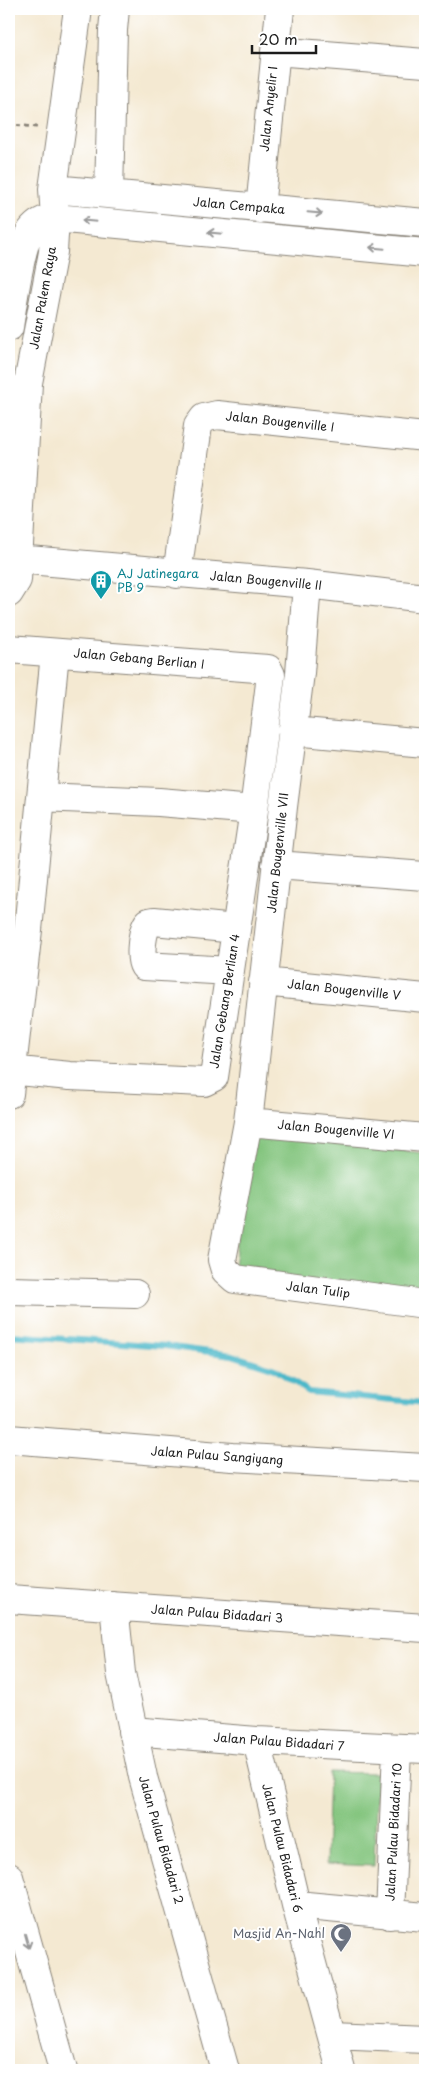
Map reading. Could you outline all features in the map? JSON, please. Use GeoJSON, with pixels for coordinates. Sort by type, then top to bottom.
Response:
{"type":"FeatureCollection","features":[{"type":"Feature","properties":{"kind":"street","name":"Jalan Palem Raya"},"geometry":{"type":"LineString","coordinates":[[9,593],[17,580],[28,383],[53,252],[53,189],[78,9]]}},
{"type":"Feature","properties":{"kind":"street"},"geometry":{"type":"LineString","coordinates":[[109,194],[115,9]]}},
{"type":"Feature","properties":{"kind":"street","name":"Jalan Anyelir I"},"geometry":{"type":"LineString","coordinates":[[260,208],[280,9]]}},
{"type":"Feature","properties":{"kind":"street"},"geometry":{"type":"LineString","coordinates":[[275,51],[425,63]]}},
{"type":"Feature","properties":{"kind":"street","name":"Jalan Cempaka"},"geometry":{"type":"LineString","coordinates":[[53,189],[425,223]]}},
{"type":"Feature","properties":{"kind":"street"},"geometry":{"type":"LineString","coordinates":[[9,327],[13,299],[29,232],[46,219],[54,218],[425,252]]}},
{"type":"Feature","properties":{"kind":"street","name":"Jalan Bougenville I"},"geometry":{"type":"LineString","coordinates":[[177,574],[198,426],[204,418],[218,415],[425,437]]}},
{"type":"Feature","properties":{"kind":"street","name":"Jalan Bougenville II"},"geometry":{"type":"LineString","coordinates":[[17,559],[307,584],[425,598]]}},
{"type":"Feature","properties":{"kind":"street","name":"Jalan Bougenville VII"},"geometry":{"type":"LineString","coordinates":[[222,1260],[248,1122],[276,865],[300,673],[307,584]]}},
{"type":"Feature","properties":{"kind":"street","name":"Jalan Gebang Berlian I"},"geometry":{"type":"LineString","coordinates":[[9,652],[55,653],[268,669]]}},
{"type":"Feature","properties":{"kind":"street"},"geometry":{"type":"LineString","coordinates":[[10,1078],[55,653]]}},
{"type":"Feature","properties":{"kind":"street","name":"Jalan Gebang Berlian 4"},"geometry":{"type":"LineString","coordinates":[[10,1078],[70,1076],[204,1082],[214,1077],[254,810],[271,675],[268,669]]}},
{"type":"Feature","properties":{"kind":"street"},"geometry":{"type":"LineString","coordinates":[[292,731],[425,743]]}},
{"type":"Feature","properties":{"kind":"street"},"geometry":{"type":"LineString","coordinates":[[41,797],[159,802],[254,810]]}},
{"type":"Feature","properties":{"kind":"street"},"geometry":{"type":"LineString","coordinates":[[276,865],[425,876]]}},
{"type":"Feature","properties":{"kind":"street"},"geometry":{"type":"LineString","coordinates":[[230,970],[144,966],[142,959],[144,929],[149,922],[154,921],[236,929]]}},
{"type":"Feature","properties":{"kind":"street","name":"Jalan Bougenville V"},"geometry":{"type":"LineString","coordinates":[[263,982],[425,998]]}},
{"type":"Feature","properties":{"kind":"street","name":"Jalan Bougenville VI"},"geometry":{"type":"LineString","coordinates":[[248,1122],[425,1138]]}},
{"type":"Feature","properties":{"kind":"street","name":"Jalan Tulip"},"geometry":{"type":"LineString","coordinates":[[222,1260],[225,1270],[234,1279],[425,1304]]}},
{"type":"Feature","properties":{"kind":"street"},"geometry":{"type":"LineString","coordinates":[[9,1291],[135,1294]]}},
{"type":"Feature","properties":{"kind":"street","name":"Jalan Pulau Sangiyang"},"geometry":{"type":"LineString","coordinates":[[9,1439],[232,1457],[425,1468]]}},
{"type":"Feature","properties":{"kind":"street","name":"Jalan Pulau Bidadari 3"},"geometry":{"type":"LineString","coordinates":[[9,1600],[425,1628]]}},
{"type":"Feature","properties":{"kind":"street","name":"Jalan Pulau Bidadari 2"},"geometry":{"type":"LineString","coordinates":[[114,1606],[121,1673],[132,1732],[225,2070]]}},
{"type":"Feature","properties":{"kind":"street","name":"Jalan Pulau Bidadari 7"},"geometry":{"type":"LineString","coordinates":[[132,1732],[256,1741],[425,1749]]}},
{"type":"Feature","properties":{"kind":"street","name":"Jalan Pulau Bidadari 6"},"geometry":{"type":"LineString","coordinates":[[256,1741],[296,1905],[341,2070]]}},
{"type":"Feature","properties":{"kind":"street","name":"Jalan Pulau Bidadari 10"},"geometry":{"type":"LineString","coordinates":[[390,1915],[398,1749]]}},
{"type":"Feature","properties":{"kind":"street"},"geometry":{"type":"LineString","coordinates":[[9,1877],[63,2070]]}},
{"type":"Feature","properties":{"kind":"street"},"geometry":{"type":"LineString","coordinates":[[296,1905],[425,1917]]}},
{"type":"Feature","properties":{"kind":"street"},"geometry":{"type":"LineString","coordinates":[[332,2035],[425,2039]]}},
{"type":"Feature","properties":{"kind":"green space"},"geometry":{"type":"Polygon","coordinates":[[[251,1135],[425,1153],[425,1292],[232,1281],[251,1135]]]}},
{"type":"Feature","properties":{"kind":"green space"},"geometry":{"type":"Polygon","coordinates":[[[329,1772],[377,1773],[374,1866],[326,1864],[329,1772]]]}},
{"type":"Feature","properties":{"kind":"waterway"},"geometry":{"type":"LineString","coordinates":[[9,1335],[165,1346],[232,1355],[275,1369],[309,1392],[425,1403]]}},
{"type":"Feature","properties":{"kind":"place","name":"AJ Jatinegara PB 9"},"geometry":{"type":"Point","coordinates":[101,600]}},
{"type":"Feature","properties":{"kind":"place","name":"Masjid An-Nahl"},"geometry":{"type":"Point","coordinates":[341,1953]}}]}
